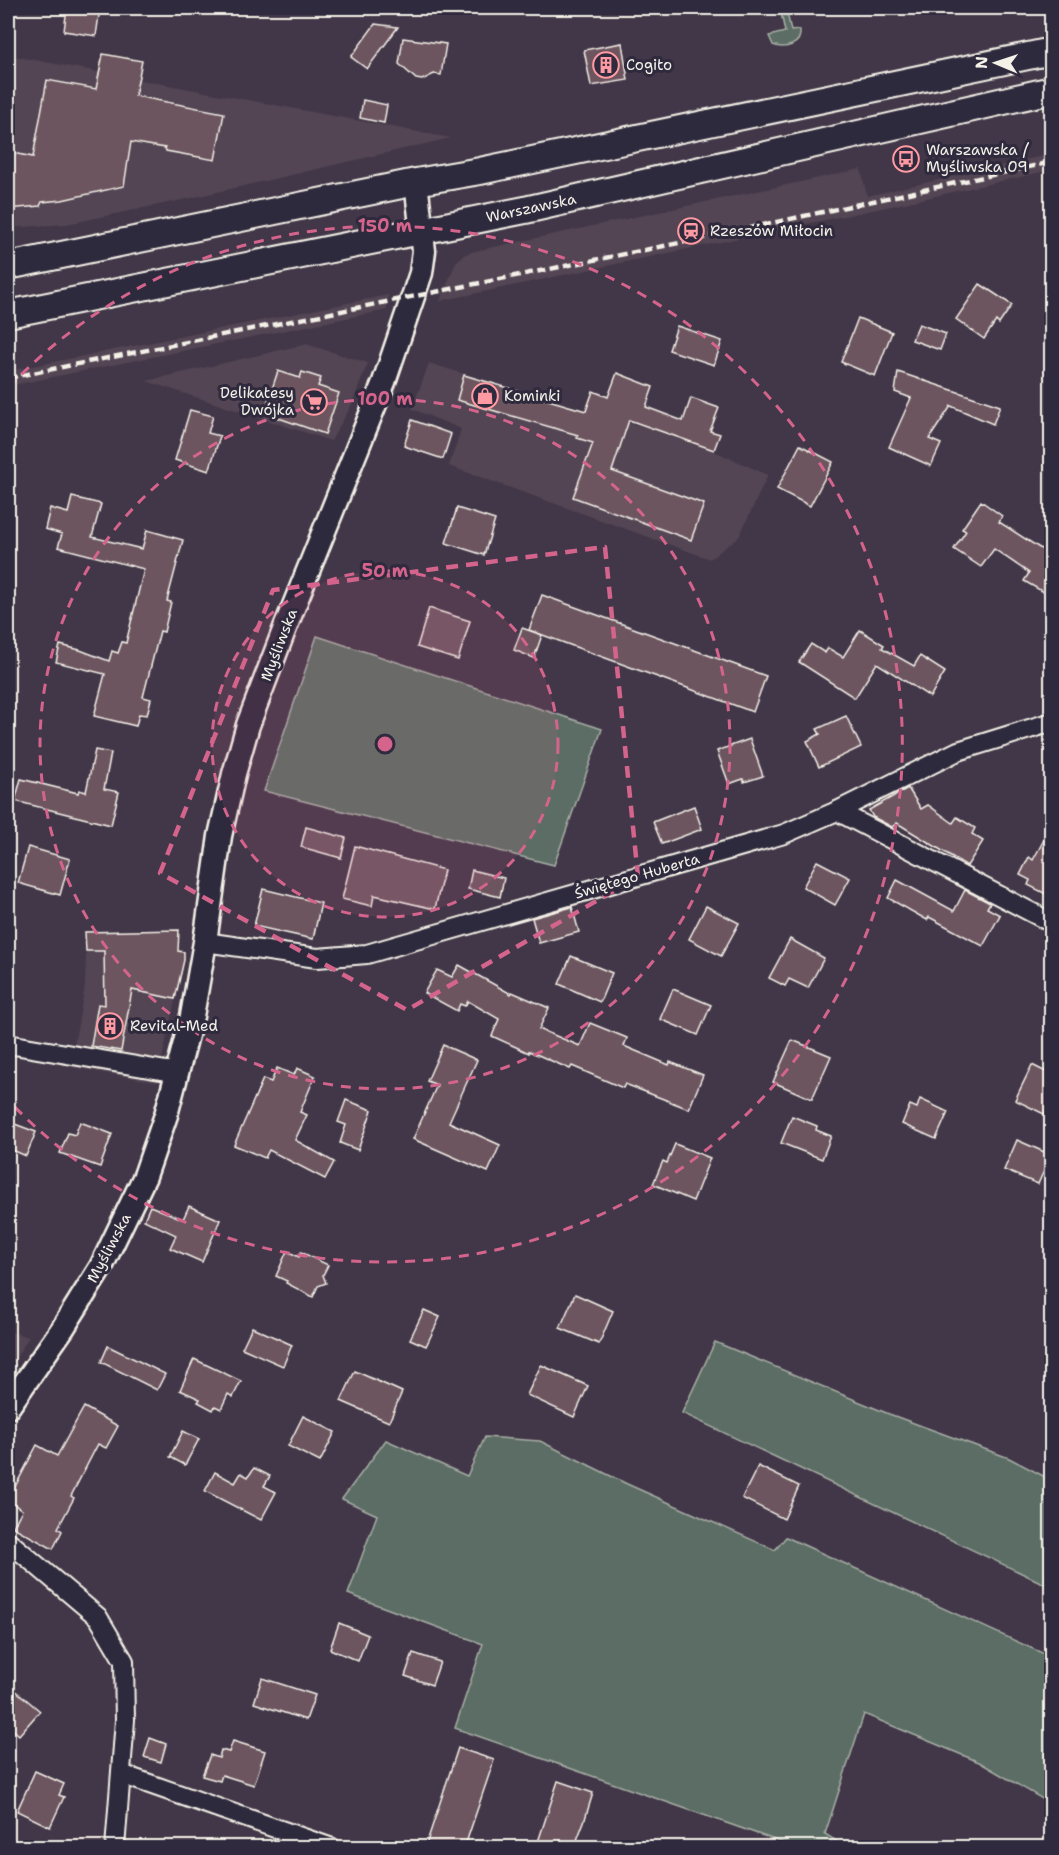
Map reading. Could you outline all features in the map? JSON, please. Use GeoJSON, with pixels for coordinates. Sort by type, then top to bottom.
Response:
{"type":"FeatureCollection","features":[{"type":"Feature","properties":{"kind":"main road"},"geometry":{"type":"LineString","coordinates":[[8,266],[491,169],[1052,51]]}},
{"type":"Feature","properties":{"kind":"main road","name":"Warszawska"},"geometry":{"type":"LineString","coordinates":[[8,314],[525,210],[1052,90]]}},
{"type":"Feature","properties":{"kind":"street","name":"Myśliwska"},"geometry":{"type":"LineString","coordinates":[[8,1407],[63,1328],[101,1267],[145,1176],[166,1115],[194,1009],[220,836],[248,724],[394,353],[421,273],[424,251],[423,230],[416,183]]}},
{"type":"Feature","properties":{"kind":"street","name":"Świętego Huberta"},"geometry":{"type":"LineString","coordinates":[[205,942],[317,958],[367,954],[784,834],[837,811],[958,751],[1052,722]]}},
{"type":"Feature","properties":{"kind":"street"},"geometry":{"type":"LineString","coordinates":[[837,811],[1052,923]]}},
{"type":"Feature","properties":{"kind":"street"},"geometry":{"type":"LineString","coordinates":[[8,1044],[178,1074]]}},
{"type":"Feature","properties":{"kind":"street"},"geometry":{"type":"LineString","coordinates":[[8,1541],[98,1617],[124,1661],[125,1720],[115,1848]]}},
{"type":"Feature","properties":{"kind":"street"},"geometry":{"type":"LineString","coordinates":[[121,1774],[332,1848]]}},
{"type":"Feature","properties":{"kind":"highlighted area"},"geometry":{"type":"Polygon","coordinates":[[[605,547],[638,877],[407,1010],[160,873],[273,590],[605,547]]]}},
{"type":"Feature","properties":{"kind":"shaded area"},"geometry":{"type":"Polygon","coordinates":[[[8,55],[451,138],[187,199],[67,224],[8,228],[8,55]]]}},
{"type":"Feature","properties":{"kind":"shaded area"},"geometry":{"type":"Polygon","coordinates":[[[1051,154],[1051,170],[440,301],[456,262],[465,254],[475,251],[861,169],[867,196],[1051,154]]]}},
{"type":"Feature","properties":{"kind":"shaded area"},"geometry":{"type":"Polygon","coordinates":[[[388,295],[387,310],[8,386],[8,371],[388,295]]]}},
{"type":"Feature","properties":{"kind":"shaded area"},"geometry":{"type":"Polygon","coordinates":[[[306,344],[368,363],[351,406],[331,441],[146,381],[306,344]]]}},
{"type":"Feature","properties":{"kind":"shaded area"},"geometry":{"type":"Polygon","coordinates":[[[429,363],[609,419],[653,428],[705,447],[768,475],[739,537],[710,559],[449,466],[461,429],[412,409],[429,363]]]}},
{"type":"Feature","properties":{"kind":"shaded area"},"geometry":{"type":"Polygon","coordinates":[[[86,951],[123,951],[184,960],[157,1082],[70,1067],[85,986],[86,951]]]}},
{"type":"Feature","properties":{"kind":"shaded area"},"geometry":{"type":"Polygon","coordinates":[[[8,1331],[29,1337],[8,1370],[8,1331]]]}},
{"type":"Feature","properties":{"kind":"green space"},"geometry":{"type":"Polygon","coordinates":[[[780,8],[786,8],[791,31],[800,30],[796,43],[783,47],[773,45],[769,36],[785,32],[780,8]]]}},
{"type":"Feature","properties":{"kind":"green space"},"geometry":{"type":"Polygon","coordinates":[[[317,636],[602,729],[554,865],[264,791],[317,636]]]}},
{"type":"Feature","properties":{"kind":"green space"},"geometry":{"type":"Polygon","coordinates":[[[715,1342],[889,1414],[1009,1458],[1051,1480],[1051,1587],[682,1413],[715,1342]]]}},
{"type":"Feature","properties":{"kind":"green space"},"geometry":{"type":"Polygon","coordinates":[[[485,1437],[540,1441],[627,1484],[775,1550],[786,1537],[1051,1657],[1051,1804],[979,1762],[864,1714],[825,1834],[846,1847],[795,1847],[455,1728],[483,1644],[348,1594],[377,1515],[342,1499],[386,1440],[467,1476],[485,1437]]]}},
{"type":"Feature","properties":{"kind":"building"},"geometry":{"type":"Polygon","coordinates":[[[67,8],[100,8],[96,36],[64,31],[67,8]]]}},
{"type":"Feature","properties":{"kind":"building"},"geometry":{"type":"Polygon","coordinates":[[[375,24],[398,27],[367,69],[351,57],[375,24]]]}},
{"type":"Feature","properties":{"kind":"building"},"geometry":{"type":"Polygon","coordinates":[[[403,38],[446,44],[441,75],[434,74],[422,80],[416,79],[399,64],[403,38]]]}},
{"type":"Feature","properties":{"kind":"building","name":"Cogito"},"geometry":{"type":"Polygon","coordinates":[[[622,43],[628,80],[591,86],[584,50],[622,43]]]}},
{"type":"Feature","properties":{"kind":"building"},"geometry":{"type":"Polygon","coordinates":[[[103,54],[142,61],[135,96],[224,113],[215,160],[131,142],[124,186],[62,200],[42,202],[40,206],[8,209],[8,152],[33,157],[47,80],[96,89],[103,54]]]}},
{"type":"Feature","properties":{"kind":"building"},"geometry":{"type":"Polygon","coordinates":[[[363,100],[387,105],[384,123],[360,118],[363,100]]]}},
{"type":"Feature","properties":{"kind":"building"},"geometry":{"type":"Polygon","coordinates":[[[980,284],[1012,305],[999,324],[996,321],[984,339],[956,319],[980,284]]]}},
{"type":"Feature","properties":{"kind":"building"},"geometry":{"type":"Polygon","coordinates":[[[858,318],[892,332],[875,376],[841,362],[858,318]]]}},
{"type":"Feature","properties":{"kind":"building"},"geometry":{"type":"Polygon","coordinates":[[[919,324],[946,334],[940,350],[912,340],[919,324]]]}},
{"type":"Feature","properties":{"kind":"building"},"geometry":{"type":"Polygon","coordinates":[[[677,326],[722,341],[714,365],[669,350],[677,326]]]}},
{"type":"Feature","properties":{"kind":"building"},"geometry":{"type":"Polygon","coordinates":[[[278,371],[300,378],[302,372],[321,378],[318,386],[339,393],[325,434],[264,413],[278,371]]]}},
{"type":"Feature","properties":{"kind":"building"},"geometry":{"type":"Polygon","coordinates":[[[898,372],[1000,406],[993,424],[951,406],[929,439],[941,444],[931,466],[889,447],[911,398],[895,392],[898,372]]]}},
{"type":"Feature","properties":{"kind":"building"},"geometry":{"type":"Polygon","coordinates":[[[617,373],[653,387],[646,407],[683,421],[691,398],[719,408],[710,431],[720,434],[714,450],[629,420],[612,471],[704,504],[691,540],[573,497],[593,443],[577,438],[578,435],[457,400],[464,375],[586,411],[593,391],[608,397],[617,373]]]}},
{"type":"Feature","properties":{"kind":"building"},"geometry":{"type":"Polygon","coordinates":[[[190,410],[213,416],[208,433],[220,436],[209,471],[175,460],[190,410]]]}},
{"type":"Feature","properties":{"kind":"building"},"geometry":{"type":"Polygon","coordinates":[[[412,420],[451,434],[443,459],[404,446],[412,420]]]}},
{"type":"Feature","properties":{"kind":"building"},"geometry":{"type":"Polygon","coordinates":[[[800,445],[833,462],[810,506],[777,489],[800,445]]]}},
{"type":"Feature","properties":{"kind":"building"},"geometry":{"type":"Polygon","coordinates":[[[72,497],[101,504],[92,537],[142,549],[147,530],[183,540],[167,601],[171,602],[164,632],[160,631],[143,697],[151,699],[147,715],[139,714],[136,726],[94,716],[105,674],[56,662],[60,645],[109,661],[112,651],[118,653],[122,642],[126,643],[144,569],[58,547],[62,534],[45,529],[50,508],[68,513],[72,497]]]}},
{"type":"Feature","properties":{"kind":"building"},"geometry":{"type":"Polygon","coordinates":[[[981,501],[1002,516],[999,522],[1052,556],[1052,597],[1024,581],[1029,573],[994,549],[981,567],[954,549],[966,531],[962,529],[981,501]]]}},
{"type":"Feature","properties":{"kind":"building"},"geometry":{"type":"Polygon","coordinates":[[[457,508],[495,520],[484,555],[446,543],[457,508]]]}},
{"type":"Feature","properties":{"kind":"building"},"geometry":{"type":"Polygon","coordinates":[[[542,595],[766,676],[753,712],[529,630],[542,595]]]}},
{"type":"Feature","properties":{"kind":"building"},"geometry":{"type":"Polygon","coordinates":[[[429,608],[470,621],[458,660],[417,647],[429,608]]]}},
{"type":"Feature","properties":{"kind":"building"},"geometry":{"type":"Polygon","coordinates":[[[522,628],[542,635],[534,658],[514,650],[522,628]]]}},
{"type":"Feature","properties":{"kind":"building"},"geometry":{"type":"Polygon","coordinates":[[[860,630],[884,645],[882,648],[914,666],[920,656],[945,672],[930,697],[877,663],[855,698],[799,662],[811,644],[825,653],[828,648],[843,657],[860,630]]]}},
{"type":"Feature","properties":{"kind":"building"},"geometry":{"type":"Polygon","coordinates":[[[846,716],[861,747],[819,767],[807,741],[820,734],[817,729],[846,716]]]}},
{"type":"Feature","properties":{"kind":"building"},"geometry":{"type":"Polygon","coordinates":[[[750,739],[763,776],[729,784],[717,751],[750,739]]]}},
{"type":"Feature","properties":{"kind":"building"},"geometry":{"type":"Polygon","coordinates":[[[95,750],[111,753],[104,789],[119,792],[111,825],[15,801],[21,779],[78,793],[79,790],[86,792],[95,750]]]}},
{"type":"Feature","properties":{"kind":"building"},"geometry":{"type":"Polygon","coordinates":[[[908,788],[921,809],[928,805],[953,823],[957,817],[975,828],[972,834],[983,841],[967,866],[897,823],[892,827],[873,817],[869,810],[908,788]]]}},
{"type":"Feature","properties":{"kind":"building"},"geometry":{"type":"Polygon","coordinates":[[[694,806],[702,829],[662,844],[653,822],[694,806]]]}},
{"type":"Feature","properties":{"kind":"building"},"geometry":{"type":"Polygon","coordinates":[[[1052,825],[1052,897],[1028,885],[1030,880],[1020,875],[1029,857],[1033,860],[1052,825]]]}},
{"type":"Feature","properties":{"kind":"building"},"geometry":{"type":"Polygon","coordinates":[[[306,827],[346,838],[341,858],[301,847],[306,827]]]}},
{"type":"Feature","properties":{"kind":"building"},"geometry":{"type":"Polygon","coordinates":[[[355,846],[444,870],[435,909],[374,895],[372,906],[342,899],[355,846]]]}},
{"type":"Feature","properties":{"kind":"building"},"geometry":{"type":"Polygon","coordinates":[[[28,847],[70,859],[60,895],[18,883],[28,847]]]}},
{"type":"Feature","properties":{"kind":"building"},"geometry":{"type":"Polygon","coordinates":[[[817,861],[850,878],[835,905],[803,887],[817,861]]]}},
{"type":"Feature","properties":{"kind":"building"},"geometry":{"type":"Polygon","coordinates":[[[472,870],[504,878],[500,897],[468,889],[472,870]]]}},
{"type":"Feature","properties":{"kind":"building"},"geometry":{"type":"Polygon","coordinates":[[[897,880],[954,911],[965,890],[990,903],[987,908],[1000,915],[983,946],[929,917],[927,920],[888,898],[897,880]]]}},
{"type":"Feature","properties":{"kind":"building"},"geometry":{"type":"Polygon","coordinates":[[[263,889],[321,903],[313,939],[254,926],[263,889]]]}},
{"type":"Feature","properties":{"kind":"building"},"geometry":{"type":"Polygon","coordinates":[[[706,906],[739,923],[721,956],[689,939],[706,906]]]}},
{"type":"Feature","properties":{"kind":"building"},"geometry":{"type":"Polygon","coordinates":[[[572,907],[579,932],[539,943],[532,918],[572,907]]]}},
{"type":"Feature","properties":{"kind":"building"},"geometry":{"type":"Polygon","coordinates":[[[179,930],[178,951],[184,952],[184,960],[175,999],[132,990],[121,1051],[91,1046],[98,1004],[105,1005],[104,951],[86,951],[85,932],[179,930]]]}},
{"type":"Feature","properties":{"kind":"building"},"geometry":{"type":"Polygon","coordinates":[[[790,939],[824,958],[808,988],[789,979],[785,986],[769,978],[790,939]]]}},
{"type":"Feature","properties":{"kind":"building"},"geometry":{"type":"Polygon","coordinates":[[[571,956],[612,973],[600,1002],[559,984],[571,956]]]}},
{"type":"Feature","properties":{"kind":"building"},"geometry":{"type":"Polygon","coordinates":[[[459,965],[511,994],[512,992],[549,1008],[539,1029],[580,1046],[590,1023],[627,1038],[624,1046],[669,1065],[670,1062],[703,1075],[689,1109],[625,1084],[623,1088],[572,1066],[570,1069],[529,1051],[529,1053],[492,1036],[499,1019],[468,1001],[465,1006],[460,1004],[457,1011],[424,993],[437,970],[452,977],[459,965]]]}},
{"type":"Feature","properties":{"kind":"building"},"geometry":{"type":"Polygon","coordinates":[[[673,989],[711,1005],[698,1035],[660,1019],[673,989]]]}},
{"type":"Feature","properties":{"kind":"building"},"geometry":{"type":"Polygon","coordinates":[[[792,1040],[831,1056],[812,1099],[773,1082],[792,1040]]]}},
{"type":"Feature","properties":{"kind":"building"},"geometry":{"type":"Polygon","coordinates":[[[443,1045],[477,1060],[449,1122],[500,1145],[488,1172],[413,1139],[437,1085],[427,1081],[443,1045]]]}},
{"type":"Feature","properties":{"kind":"building"},"geometry":{"type":"Polygon","coordinates":[[[1032,1065],[1052,1075],[1052,1099],[1044,1114],[1015,1100],[1032,1065]]]}},
{"type":"Feature","properties":{"kind":"building"},"geometry":{"type":"Polygon","coordinates":[[[277,1068],[294,1075],[297,1068],[315,1076],[300,1112],[307,1115],[295,1140],[334,1162],[325,1179],[269,1150],[265,1158],[234,1145],[263,1079],[271,1082],[277,1068]]]}},
{"type":"Feature","properties":{"kind":"building"},"geometry":{"type":"Polygon","coordinates":[[[920,1099],[948,1112],[936,1139],[902,1124],[910,1105],[917,1108],[920,1099]]]}},
{"type":"Feature","properties":{"kind":"building"},"geometry":{"type":"Polygon","coordinates":[[[346,1100],[372,1110],[358,1150],[340,1143],[346,1125],[338,1122],[346,1100]]]}},
{"type":"Feature","properties":{"kind":"building"},"geometry":{"type":"Polygon","coordinates":[[[792,1116],[817,1126],[816,1130],[831,1136],[822,1159],[781,1143],[792,1116]]]}},
{"type":"Feature","properties":{"kind":"building"},"geometry":{"type":"Polygon","coordinates":[[[80,1122],[112,1134],[100,1167],[60,1153],[68,1133],[75,1135],[80,1122]]]}},
{"type":"Feature","properties":{"kind":"building"},"geometry":{"type":"Polygon","coordinates":[[[12,1123],[36,1132],[26,1156],[8,1148],[8,1125],[11,1126],[12,1123]]]}},
{"type":"Feature","properties":{"kind":"building"},"geometry":{"type":"Polygon","coordinates":[[[1017,1140],[1051,1155],[1038,1184],[1004,1170],[1017,1140]]]}},
{"type":"Feature","properties":{"kind":"building"},"geometry":{"type":"Polygon","coordinates":[[[675,1144],[710,1158],[693,1201],[653,1184],[663,1161],[667,1163],[675,1144]]]}},
{"type":"Feature","properties":{"kind":"building"},"geometry":{"type":"Polygon","coordinates":[[[150,1206],[183,1219],[189,1206],[220,1220],[202,1262],[170,1248],[176,1235],[144,1220],[150,1206]]]}},
{"type":"Feature","properties":{"kind":"building"},"geometry":{"type":"Polygon","coordinates":[[[287,1251],[299,1257],[301,1252],[328,1265],[323,1275],[326,1283],[318,1286],[313,1297],[276,1276],[287,1251]]]}},
{"type":"Feature","properties":{"kind":"building"},"geometry":{"type":"Polygon","coordinates":[[[575,1294],[613,1311],[599,1344],[560,1328],[575,1294]]]}},
{"type":"Feature","properties":{"kind":"building"},"geometry":{"type":"Polygon","coordinates":[[[424,1310],[440,1317],[426,1346],[410,1339],[424,1310]]]}},
{"type":"Feature","properties":{"kind":"building"},"geometry":{"type":"Polygon","coordinates":[[[252,1327],[292,1345],[283,1366],[242,1348],[252,1327]]]}},
{"type":"Feature","properties":{"kind":"building"},"geometry":{"type":"Polygon","coordinates":[[[108,1346],[165,1374],[157,1390],[101,1362],[108,1346]]]}},
{"type":"Feature","properties":{"kind":"building"},"geometry":{"type":"Polygon","coordinates":[[[194,1359],[241,1381],[233,1397],[228,1394],[221,1409],[215,1406],[213,1410],[198,1402],[200,1399],[180,1390],[194,1359]]]}},
{"type":"Feature","properties":{"kind":"building"},"geometry":{"type":"Polygon","coordinates":[[[541,1365],[588,1386],[574,1417],[527,1395],[541,1365]]]}},
{"type":"Feature","properties":{"kind":"building"},"geometry":{"type":"Polygon","coordinates":[[[355,1371],[402,1392],[389,1422],[341,1401],[355,1371]]]}},
{"type":"Feature","properties":{"kind":"building"},"geometry":{"type":"Polygon","coordinates":[[[84,1407],[118,1426],[106,1448],[98,1444],[71,1496],[74,1498],[58,1528],[62,1531],[53,1549],[13,1527],[22,1510],[8,1500],[37,1445],[57,1456],[84,1407]]]}},
{"type":"Feature","properties":{"kind":"building"},"geometry":{"type":"Polygon","coordinates":[[[303,1416],[335,1432],[320,1462],[288,1446],[303,1416]]]}},
{"type":"Feature","properties":{"kind":"building"},"geometry":{"type":"Polygon","coordinates":[[[183,1431],[199,1439],[185,1465],[170,1457],[183,1431]]]}},
{"type":"Feature","properties":{"kind":"building"},"geometry":{"type":"Polygon","coordinates":[[[758,1466],[799,1486],[784,1519],[742,1498],[758,1466]]]}},
{"type":"Feature","properties":{"kind":"building"},"geometry":{"type":"Polygon","coordinates":[[[254,1468],[270,1476],[264,1486],[276,1492],[261,1520],[205,1491],[215,1472],[235,1483],[241,1473],[248,1477],[254,1468]]]}},
{"type":"Feature","properties":{"kind":"building"},"geometry":{"type":"Polygon","coordinates":[[[339,1623],[368,1635],[358,1661],[330,1649],[339,1623]]]}},
{"type":"Feature","properties":{"kind":"building"},"geometry":{"type":"Polygon","coordinates":[[[413,1653],[440,1662],[432,1685],[405,1676],[413,1653]]]}},
{"type":"Feature","properties":{"kind":"building"},"geometry":{"type":"Polygon","coordinates":[[[262,1678],[315,1695],[306,1720],[254,1703],[262,1678]]]}},
{"type":"Feature","properties":{"kind":"building"},"geometry":{"type":"Polygon","coordinates":[[[8,1684],[40,1711],[19,1735],[8,1725],[8,1684]]]}},
{"type":"Feature","properties":{"kind":"building"},"geometry":{"type":"Polygon","coordinates":[[[150,1738],[166,1744],[161,1762],[144,1757],[150,1738]]]}},
{"type":"Feature","properties":{"kind":"building"},"geometry":{"type":"Polygon","coordinates":[[[233,1741],[265,1751],[254,1785],[222,1775],[220,1781],[202,1776],[210,1755],[219,1758],[221,1750],[229,1752],[233,1741]]]}},
{"type":"Feature","properties":{"kind":"building"},"geometry":{"type":"Polygon","coordinates":[[[458,1748],[494,1760],[465,1848],[425,1848],[458,1748]]]}},
{"type":"Feature","properties":{"kind":"building"},"geometry":{"type":"Polygon","coordinates":[[[35,1771],[64,1784],[59,1795],[64,1797],[50,1827],[17,1811],[35,1771]]]}},
{"type":"Feature","properties":{"kind":"building"},"geometry":{"type":"Polygon","coordinates":[[[558,1781],[593,1793],[585,1819],[574,1848],[536,1848],[558,1781]]]}},
{"type":"Feature","properties":{"kind":"railway"},"geometry":{"type":"LineString","coordinates":[[8,378],[694,240],[1052,162]]}},
{"type":"Feature","properties":{"kind":"place","name":"Cogito"},"geometry":{"type":"Point","coordinates":[606,65]}},
{"type":"Feature","properties":{"kind":"place","name":"Warszawska / Myśliwska 09"},"geometry":{"type":"Point","coordinates":[906,159]}},
{"type":"Feature","properties":{"kind":"place","name":"Rzeszów Miłocin"},"geometry":{"type":"Point","coordinates":[691,231]}},
{"type":"Feature","properties":{"kind":"place","name":"Kominki"},"geometry":{"type":"Point","coordinates":[485,396]}},
{"type":"Feature","properties":{"kind":"place","name":"Delikatesy Dwójka"},"geometry":{"type":"Point","coordinates":[314,402]}},
{"type":"Feature","properties":{"kind":"place","name":"Revital-Med"},"geometry":{"type":"Point","coordinates":[110,1026]}}]}
